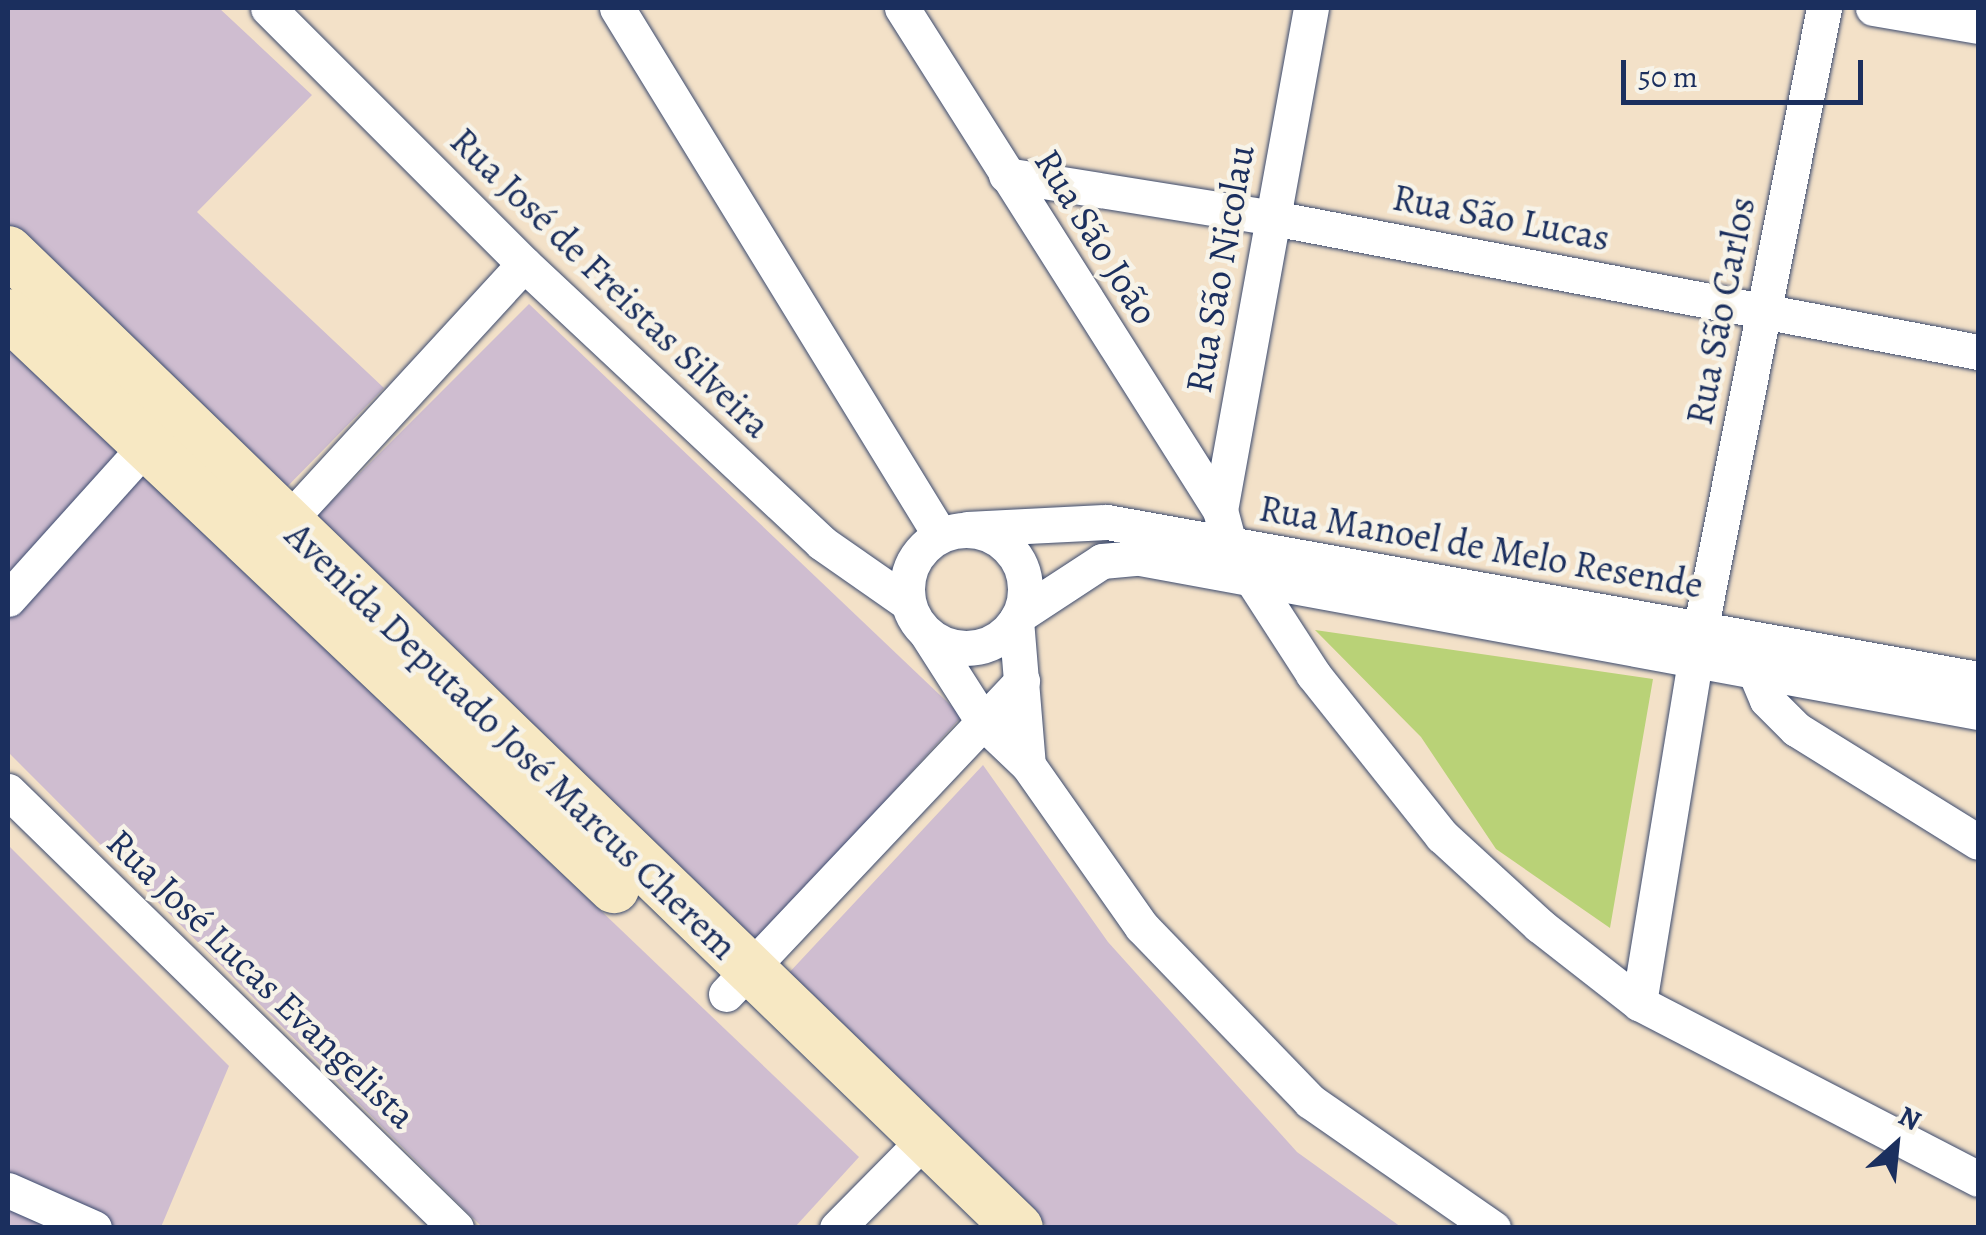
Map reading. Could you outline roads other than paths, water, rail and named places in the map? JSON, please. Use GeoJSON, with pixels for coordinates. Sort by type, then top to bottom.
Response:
{"type":"FeatureCollection","features":[{"type":"Feature","properties":{"kind":"main road","name":"Avenida Deputado José Marcus Cherem"},"geometry":{"type":"LineString","coordinates":[[8,251],[160,430],[914,1150],[1018,1228]]}},
{"type":"Feature","properties":{"kind":"main road","name":"Avenida Deputado José Marcus Cherem"},"geometry":{"type":"LineString","coordinates":[[8,314],[285,524],[738,982]]}},
{"type":"Feature","properties":{"kind":"main road","name":"Avenida Deputado José Marcus Cherem"},"geometry":{"type":"LineString","coordinates":[[914,1150],[970,1228]]}},
{"type":"Feature","properties":{"kind":"street"},"geometry":{"type":"LineString","coordinates":[[616,8],[954,532]]}},
{"type":"Feature","properties":{"kind":"street","name":"Rua São João"},"geometry":{"type":"LineString","coordinates":[[902,8],[1224,527],[1251,582],[1314,674],[1442,836],[1640,1003],[1978,1179]]}},
{"type":"Feature","properties":{"kind":"street","name":"Rua São Nicolau"},"geometry":{"type":"LineString","coordinates":[[1224,527],[1311,8]]}},
{"type":"Feature","properties":{"kind":"street","name":"Rua São Carlos"},"geometry":{"type":"LineString","coordinates":[[1640,1003],[1698,648],[1824,8]]}},
{"type":"Feature","properties":{"kind":"street"},"geometry":{"type":"LineString","coordinates":[[1873,8],[1978,26]]}},
{"type":"Feature","properties":{"kind":"street","name":"Rua José de Freistas Silveira"},"geometry":{"type":"LineString","coordinates":[[284,13],[524,264],[822,543],[908,603]]}},
{"type":"Feature","properties":{"kind":"street","name":"Rua São Lucas"},"geometry":{"type":"LineString","coordinates":[[1006,175],[1273,218],[1978,352]]}},
{"type":"Feature","properties":{"kind":"street"},"geometry":{"type":"LineString","coordinates":[[285,524],[524,264]]}},
{"type":"Feature","properties":{"kind":"street"},"geometry":{"type":"LineString","coordinates":[[8,598],[160,430]]}},
{"type":"Feature","properties":{"kind":"street","name":"Rua Manoel de Melo Resende"},"geometry":{"type":"LineString","coordinates":[[954,532],[1065,519],[1224,527],[1698,648],[1754,674],[1978,712]]}},
{"type":"Feature","properties":{"kind":"street"},"geometry":{"type":"LineString","coordinates":[[1028,764],[1019,617],[1025,580],[1020,563],[996,538],[954,532],[916,555],[906,585],[908,603],[984,722],[1028,764],[1142,927],[1310,1101],[1493,1228]]}},
{"type":"Feature","properties":{"kind":"street","name":"Rua Manoel de Melo Resende"},"geometry":{"type":"LineString","coordinates":[[1019,617],[1102,561],[1140,558],[1251,582],[1698,648],[1743,638],[1978,678]]}},
{"type":"Feature","properties":{"kind":"street"},"geometry":{"type":"LineString","coordinates":[[928,634],[943,644],[979,647],[1019,617]]}},
{"type":"Feature","properties":{"kind":"street"},"geometry":{"type":"LineString","coordinates":[[1743,638],[1767,700],[1796,729],[1978,842]]}},
{"type":"Feature","properties":{"kind":"street"},"geometry":{"type":"LineString","coordinates":[[738,982],[1022,681]]}},
{"type":"Feature","properties":{"kind":"street","name":"Rua José Lucas Evangelista"},"geometry":{"type":"LineString","coordinates":[[8,792],[456,1228]]}},
{"type":"Feature","properties":{"kind":"street"},"geometry":{"type":"LineString","coordinates":[[837,1228],[914,1150]]}},
{"type":"Feature","properties":{"kind":"street"},"geometry":{"type":"LineString","coordinates":[[8,1190],[94,1228]]}}]}
